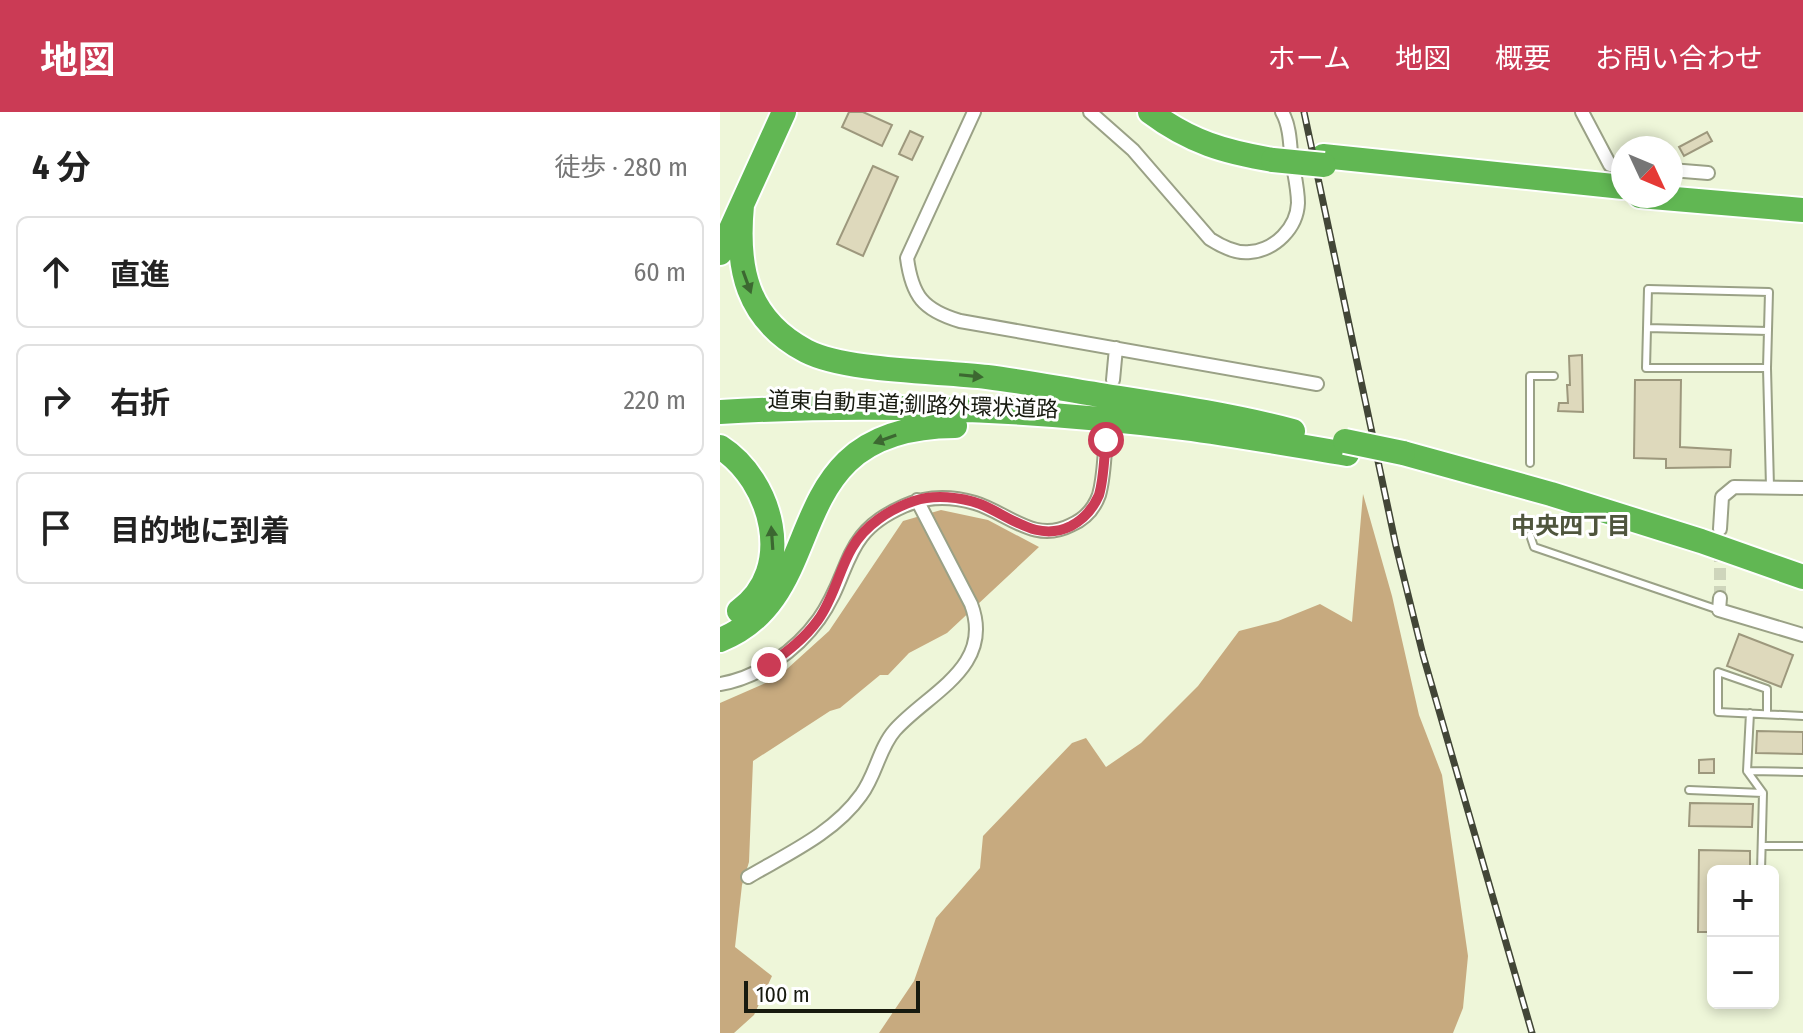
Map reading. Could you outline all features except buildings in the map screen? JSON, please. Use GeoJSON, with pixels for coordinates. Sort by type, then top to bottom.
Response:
{"type":"FeatureCollection","features":[{"type":"Feature","properties":{"kind":"highway"},"geometry":{"type":"LineString","coordinates":[[720,253],[726,210],[769,112]]}},
{"type":"Feature","properties":{"kind":"highway"},"geometry":{"type":"LineString","coordinates":[[726,210],[784,112]]}},
{"type":"Feature","properties":{"kind":"highway"},"geometry":{"type":"LineString","coordinates":[[1150,112],[1205,145],[1228,152],[1611,186]]}},
{"type":"Feature","properties":{"kind":"highway"},"geometry":{"type":"LineString","coordinates":[[1163,112],[1209,136],[1273,156]]}},
{"type":"Feature","properties":{"kind":"highway"},"geometry":{"type":"LineString","coordinates":[[1324,160],[1611,193]]}},
{"type":"Feature","properties":{"kind":"highway"},"geometry":{"type":"LineString","coordinates":[[1683,193],[1803,201]]}},
{"type":"Feature","properties":{"kind":"highway"},"geometry":{"type":"LineString","coordinates":[[1683,200],[1803,210]]}},
{"type":"Feature","properties":{"kind":"highway"},"geometry":{"type":"LineString","coordinates":[[726,210],[739,238],[740,261],[757,307],[773,326],[807,351],[828,359],[862,365],[989,377],[1231,415],[1293,431]]}},
{"type":"Feature","properties":{"kind":"highway","name":"道東自動車道;釧路外環状道路"},"geometry":{"type":"LineString","coordinates":[[720,401],[832,398],[1019,405],[1171,416],[1293,431],[1346,447]]}},
{"type":"Feature","properties":{"kind":"highway","name":"道東自動車道;釧路外環状道路"},"geometry":{"type":"LineString","coordinates":[[720,412],[831,409],[1085,418],[1346,447],[1551,494],[1799,580]]}},
{"type":"Feature","properties":{"kind":"highway"},"geometry":{"type":"LineString","coordinates":[[720,640],[752,621],[769,603],[785,578],[824,489],[841,466],[861,449],[881,439],[922,427],[1185,428]]}},
{"type":"Feature","properties":{"kind":"highway"},"geometry":{"type":"LineString","coordinates":[[720,447],[730,453],[759,488],[768,509],[773,550],[768,570],[757,591],[744,608],[720,622]]}},
{"type":"Feature","properties":{"kind":"street"},"geometry":{"type":"LineString","coordinates":[[974,112],[907,258],[916,293],[927,307],[939,315],[960,321],[1317,384]]}},
{"type":"Feature","properties":{"kind":"street"},"geometry":{"type":"LineString","coordinates":[[1090,112],[1133,150],[1210,239],[1221,246],[1249,253],[1267,248],[1282,237],[1295,217],[1298,202],[1289,136],[1282,112]]}},
{"type":"Feature","properties":{"kind":"street"},"geometry":{"type":"LineString","coordinates":[[1582,112],[1611,165]]}},
{"type":"Feature","properties":{"kind":"street"},"geometry":{"type":"LineString","coordinates":[[1683,171],[1708,173]]}},
{"type":"Feature","properties":{"kind":"street"},"geometry":{"type":"LineString","coordinates":[[1113,380],[1116,348]]}},
{"type":"Feature","properties":{"kind":"street"},"geometry":{"type":"LineString","coordinates":[[720,684],[741,681],[797,645],[820,618],[852,546],[887,513],[917,500],[953,497],[979,504],[1017,524],[1043,532],[1065,529],[1089,513],[1099,493],[1106,440]]}},
{"type":"Feature","properties":{"kind":"street"},"geometry":{"type":"LineString","coordinates":[[1720,529],[1722,497],[1734,487],[1803,488]]}},
{"type":"Feature","properties":{"kind":"street"},"geometry":{"type":"LineString","coordinates":[[748,877],[826,830],[849,810],[863,793],[894,731],[958,676],[975,641],[977,619],[971,604],[917,500]]}},
{"type":"Feature","properties":{"kind":"street"},"geometry":{"type":"LineString","coordinates":[[1719,604],[1803,635]]}},
{"type":"Feature","properties":{"kind":"lane"},"geometry":{"type":"LineString","coordinates":[[1767,368],[1646,368],[1648,289],[1769,292],[1770,488]]}},
{"type":"Feature","properties":{"kind":"lane"},"geometry":{"type":"LineString","coordinates":[[1647,328],[1768,331]]}},
{"type":"Feature","properties":{"kind":"lane"},"geometry":{"type":"LineString","coordinates":[[1530,463],[1530,376],[1554,376]]}},
{"type":"Feature","properties":{"kind":"lane"},"geometry":{"type":"LineString","coordinates":[[1530,535],[1534,547],[1719,604]]}},
{"type":"Feature","properties":{"kind":"lane"},"geometry":{"type":"LineString","coordinates":[[1767,714],[1767,689],[1718,672],[1718,712],[1803,716]]}},
{"type":"Feature","properties":{"kind":"lane"},"geometry":{"type":"LineString","coordinates":[[1750,713],[1747,771],[1763,793],[1761,865]]}},
{"type":"Feature","properties":{"kind":"lane"},"geometry":{"type":"LineString","coordinates":[[1747,771],[1803,772]]}},
{"type":"Feature","properties":{"kind":"lane"},"geometry":{"type":"LineString","coordinates":[[1689,790],[1763,793]]}},
{"type":"Feature","properties":{"kind":"lane"},"geometry":{"type":"LineString","coordinates":[[1762,846],[1803,846]]}},
{"type":"Feature","properties":{"kind":"shaded area"},"geometry":{"type":"Polygon","coordinates":[[[1363,494],[1392,596],[1419,715],[1442,775],[1468,956],[1463,1008],[1453,1033],[879,1033],[914,981],[936,918],[980,868],[983,836],[1072,743],[1086,738],[1106,767],[1141,743],[1198,686],[1239,631],[1278,621],[1320,604],[1352,622],[1363,494]]]}},
{"type":"Feature","properties":{"kind":"shaded area"},"geometry":{"type":"Polygon","coordinates":[[[941,510],[988,520],[1039,547],[947,633],[909,653],[888,675],[880,675],[840,708],[830,711],[753,761],[749,862],[742,885],[735,947],[772,976],[754,1015],[734,1033],[720,1033],[720,703],[777,678],[829,631],[903,521],[941,510]]]}},
{"type":"Feature","properties":{"kind":"tunnel"},"geometry":{"type":"LineString","coordinates":[[1720,546],[1720,598]]}},
{"type":"Feature","properties":{"kind":"railway"},"geometry":{"type":"LineString","coordinates":[[1304,112],[1396,546],[1423,655],[1532,1033]]}},
{"type":"Feature","properties":{"kind":"district","name":"中央四丁目"},"geometry":{"type":"Point","coordinates":[1571,526]}},
{"type":"Feature","properties":{"kind":"route"},"geometry":{"type":"LineString","coordinates":[[769,665],[797,645],[820,618],[852,546],[887,513],[917,500],[953,497],[979,504],[1017,524],[1043,532],[1065,529],[1089,513],[1099,493],[1106,440]]}}]}
